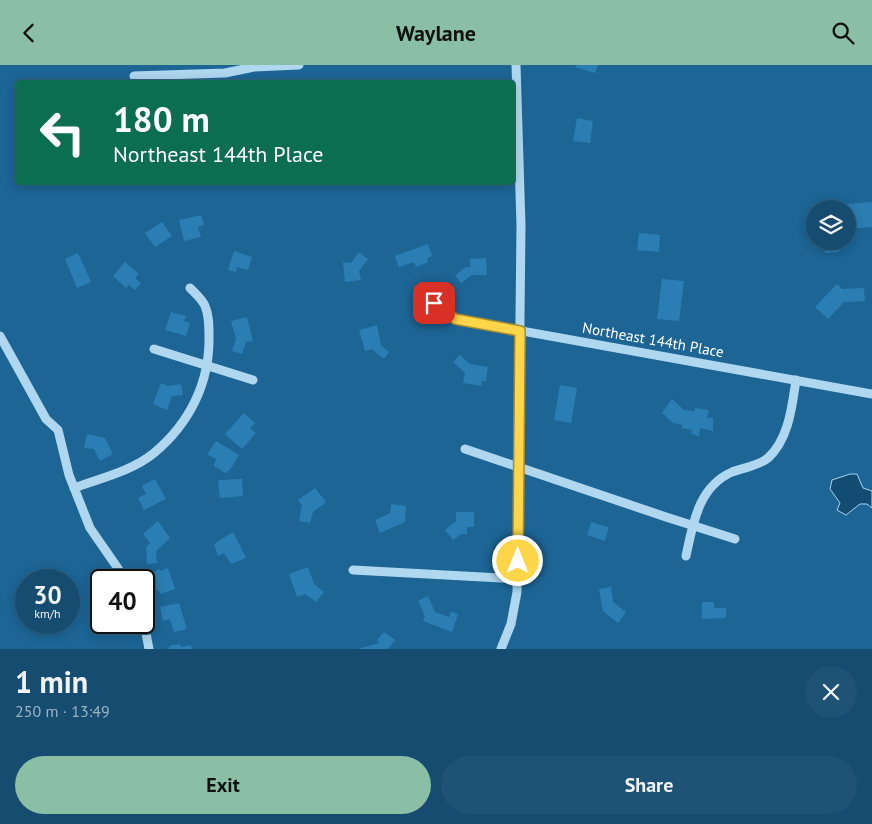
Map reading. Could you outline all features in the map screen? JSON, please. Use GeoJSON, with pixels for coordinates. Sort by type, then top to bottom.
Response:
{"type":"FeatureCollection","features":[{"type":"Feature","properties":{"kind":"street"},"geometry":{"type":"LineString","coordinates":[[134,76],[225,73],[254,67],[299,65]]}},
{"type":"Feature","properties":{"kind":"street"},"geometry":{"type":"LineString","coordinates":[[501,649],[511,624],[516,603],[518,579],[521,187],[516,65]]}},
{"type":"Feature","properties":{"kind":"street"},"geometry":{"type":"LineString","coordinates":[[74,488],[128,469],[153,453],[181,426],[201,390],[207,366],[209,318],[204,304],[190,288]]}},
{"type":"Feature","properties":{"kind":"street","name":"Northeast 144th Place"},"geometry":{"type":"LineString","coordinates":[[434,303],[455,319],[872,395]]}},
{"type":"Feature","properties":{"kind":"street"},"geometry":{"type":"LineString","coordinates":[[0,336],[46,419],[58,431],[74,488],[90,527],[119,569]]}},
{"type":"Feature","properties":{"kind":"street"},"geometry":{"type":"LineString","coordinates":[[154,349],[253,380]]}},
{"type":"Feature","properties":{"kind":"street"},"geometry":{"type":"LineString","coordinates":[[686,556],[692,526],[699,505],[712,486],[729,474],[767,459],[782,439],[791,412],[796,380]]}},
{"type":"Feature","properties":{"kind":"street"},"geometry":{"type":"LineString","coordinates":[[465,449],[735,539]]}},
{"type":"Feature","properties":{"kind":"street"},"geometry":{"type":"LineString","coordinates":[[353,570],[518,579]]}},
{"type":"Feature","properties":{"kind":"street"},"geometry":{"type":"LineString","coordinates":[[146,634],[149,649]]}},
{"type":"Feature","properties":{"kind":"water"},"geometry":{"type":"Polygon","coordinates":[[[850,474],[857,474],[863,488],[872,491],[872,508],[867,504],[860,504],[846,515],[837,510],[840,503],[830,489],[832,480],[850,474]]]}},
{"type":"Feature","properties":{"kind":"building"},"geometry":{"type":"Polygon","coordinates":[[[576,65],[598,65],[595,73],[575,67],[576,65]]]}},
{"type":"Feature","properties":{"kind":"building"},"geometry":{"type":"Polygon","coordinates":[[[577,118],[593,121],[590,143],[573,141],[577,118]]]}},
{"type":"Feature","properties":{"kind":"building"},"geometry":{"type":"Polygon","coordinates":[[[872,202],[872,227],[856,228],[856,203],[872,202]]]}},
{"type":"Feature","properties":{"kind":"building"},"geometry":{"type":"Polygon","coordinates":[[[201,215],[204,225],[198,227],[201,237],[184,241],[179,220],[201,215]]]}},
{"type":"Feature","properties":{"kind":"building"},"geometry":{"type":"Polygon","coordinates":[[[162,222],[172,236],[155,247],[145,233],[162,222]]]}},
{"type":"Feature","properties":{"kind":"building"},"geometry":{"type":"Polygon","coordinates":[[[639,233],[660,235],[659,252],[637,250],[639,233]]]}},
{"type":"Feature","properties":{"kind":"building"},"geometry":{"type":"Polygon","coordinates":[[[428,244],[432,256],[427,258],[428,262],[416,267],[414,262],[399,267],[395,256],[428,244]]]}},
{"type":"Feature","properties":{"kind":"building"},"geometry":{"type":"Polygon","coordinates":[[[825,250],[839,250],[839,252],[825,253],[825,250]]]}},
{"type":"Feature","properties":{"kind":"building"},"geometry":{"type":"Polygon","coordinates":[[[234,251],[252,257],[248,270],[237,267],[236,272],[228,270],[234,251]]]}},
{"type":"Feature","properties":{"kind":"building"},"geometry":{"type":"Polygon","coordinates":[[[359,252],[368,259],[359,271],[361,280],[345,282],[343,262],[351,263],[359,252]]]}},
{"type":"Feature","properties":{"kind":"building"},"geometry":{"type":"Polygon","coordinates":[[[78,253],[91,282],[77,288],[65,259],[78,253]]]}},
{"type":"Feature","properties":{"kind":"building"},"geometry":{"type":"Polygon","coordinates":[[[486,258],[487,275],[472,275],[461,283],[455,275],[466,267],[470,267],[470,259],[486,258]]]}},
{"type":"Feature","properties":{"kind":"building"},"geometry":{"type":"Polygon","coordinates":[[[125,262],[139,274],[135,278],[141,283],[135,290],[129,285],[126,288],[113,276],[125,262]]]}},
{"type":"Feature","properties":{"kind":"building"},"geometry":{"type":"Polygon","coordinates":[[[662,279],[684,281],[679,321],[657,319],[662,279]]]}},
{"type":"Feature","properties":{"kind":"building"},"geometry":{"type":"Polygon","coordinates":[[[837,284],[842,289],[864,288],[865,301],[844,302],[828,319],[815,307],[837,284]]]}},
{"type":"Feature","properties":{"kind":"building"},"geometry":{"type":"Polygon","coordinates":[[[171,312],[186,316],[184,321],[190,323],[186,336],[165,330],[171,312]]]}},
{"type":"Feature","properties":{"kind":"building"},"geometry":{"type":"Polygon","coordinates":[[[247,317],[253,341],[246,342],[242,354],[232,351],[236,339],[231,321],[247,317]]]}},
{"type":"Feature","properties":{"kind":"building"},"geometry":{"type":"Polygon","coordinates":[[[377,325],[381,345],[389,352],[384,359],[372,349],[365,351],[359,330],[377,325]]]}},
{"type":"Feature","properties":{"kind":"building"},"geometry":{"type":"Polygon","coordinates":[[[460,355],[470,364],[488,367],[486,381],[482,381],[481,386],[463,383],[465,373],[453,362],[460,355]]]}},
{"type":"Feature","properties":{"kind":"building"},"geometry":{"type":"Polygon","coordinates":[[[161,383],[168,386],[181,384],[183,395],[172,396],[167,410],[153,404],[161,383]]]}},
{"type":"Feature","properties":{"kind":"building"},"geometry":{"type":"Polygon","coordinates":[[[560,385],[577,388],[571,423],[554,420],[560,385]]]}},
{"type":"Feature","properties":{"kind":"building"},"geometry":{"type":"Polygon","coordinates":[[[672,399],[684,410],[695,411],[695,408],[709,410],[707,418],[713,418],[713,431],[700,428],[699,436],[691,434],[692,430],[682,428],[682,425],[673,423],[662,413],[672,399]]]}},
{"type":"Feature","properties":{"kind":"building"},"geometry":{"type":"Polygon","coordinates":[[[244,413],[255,423],[250,428],[256,433],[242,449],[225,434],[244,413]]]}},
{"type":"Feature","properties":{"kind":"building"},"geometry":{"type":"Polygon","coordinates":[[[87,434],[105,438],[113,454],[100,461],[94,449],[84,448],[87,434]]]}},
{"type":"Feature","properties":{"kind":"building"},"geometry":{"type":"Polygon","coordinates":[[[216,441],[239,455],[230,470],[225,473],[214,466],[216,459],[207,454],[216,441]]]}},
{"type":"Feature","properties":{"kind":"building"},"geometry":{"type":"Polygon","coordinates":[[[155,479],[166,499],[144,510],[138,498],[146,494],[142,486],[155,479]]]}},
{"type":"Feature","properties":{"kind":"building"},"geometry":{"type":"Polygon","coordinates":[[[242,479],[243,496],[220,498],[218,480],[242,479]]]}},
{"type":"Feature","properties":{"kind":"building"},"geometry":{"type":"Polygon","coordinates":[[[315,488],[326,502],[313,512],[310,523],[299,521],[302,505],[298,500],[315,488]]]}},
{"type":"Feature","properties":{"kind":"building"},"geometry":{"type":"Polygon","coordinates":[[[391,504],[406,506],[405,522],[380,533],[375,520],[390,513],[391,504]]]}},
{"type":"Feature","properties":{"kind":"building"},"geometry":{"type":"Polygon","coordinates":[[[456,512],[474,512],[474,527],[467,527],[467,534],[461,534],[453,540],[445,530],[456,521],[456,512]]]}},
{"type":"Feature","properties":{"kind":"building"},"geometry":{"type":"Polygon","coordinates":[[[158,521],[170,538],[156,551],[157,563],[147,564],[146,547],[150,543],[143,534],[158,521]]]}},
{"type":"Feature","properties":{"kind":"building"},"geometry":{"type":"Polygon","coordinates":[[[591,522],[609,527],[605,541],[587,535],[591,522]]]}},
{"type":"Feature","properties":{"kind":"building"},"geometry":{"type":"Polygon","coordinates":[[[233,532],[246,558],[231,564],[224,553],[218,556],[214,544],[233,532]]]}},
{"type":"Feature","properties":{"kind":"building"},"geometry":{"type":"Polygon","coordinates":[[[308,567],[314,584],[324,592],[316,602],[305,594],[297,597],[289,574],[308,567]]]}},
{"type":"Feature","properties":{"kind":"building"},"geometry":{"type":"Polygon","coordinates":[[[168,568],[175,589],[160,594],[158,590],[155,591],[155,571],[159,569],[161,571],[168,568]]]}},
{"type":"Feature","properties":{"kind":"building"},"geometry":{"type":"Polygon","coordinates":[[[611,587],[613,602],[626,612],[618,623],[603,611],[599,589],[611,587]]]}},
{"type":"Feature","properties":{"kind":"building"},"geometry":{"type":"Polygon","coordinates":[[[428,596],[435,612],[449,617],[451,612],[458,614],[452,632],[423,621],[425,616],[418,601],[428,596]]]}},
{"type":"Feature","properties":{"kind":"building"},"geometry":{"type":"Polygon","coordinates":[[[702,602],[714,602],[714,608],[726,608],[726,618],[702,619],[702,602]]]}},
{"type":"Feature","properties":{"kind":"building"},"geometry":{"type":"Polygon","coordinates":[[[179,603],[187,629],[174,632],[170,619],[163,621],[160,607],[179,603]]]}},
{"type":"Feature","properties":{"kind":"building"},"geometry":{"type":"Polygon","coordinates":[[[384,632],[395,640],[388,649],[358,649],[379,643],[377,640],[384,632]]]}},
{"type":"Feature","properties":{"kind":"building"},"geometry":{"type":"Polygon","coordinates":[[[180,644],[181,647],[191,645],[192,649],[169,649],[169,646],[180,644]]]}},
{"type":"Feature","properties":{"kind":"route"},"geometry":{"type":"LineString","coordinates":[[434,303],[455,319],[520,331],[518,561]]}}]}
